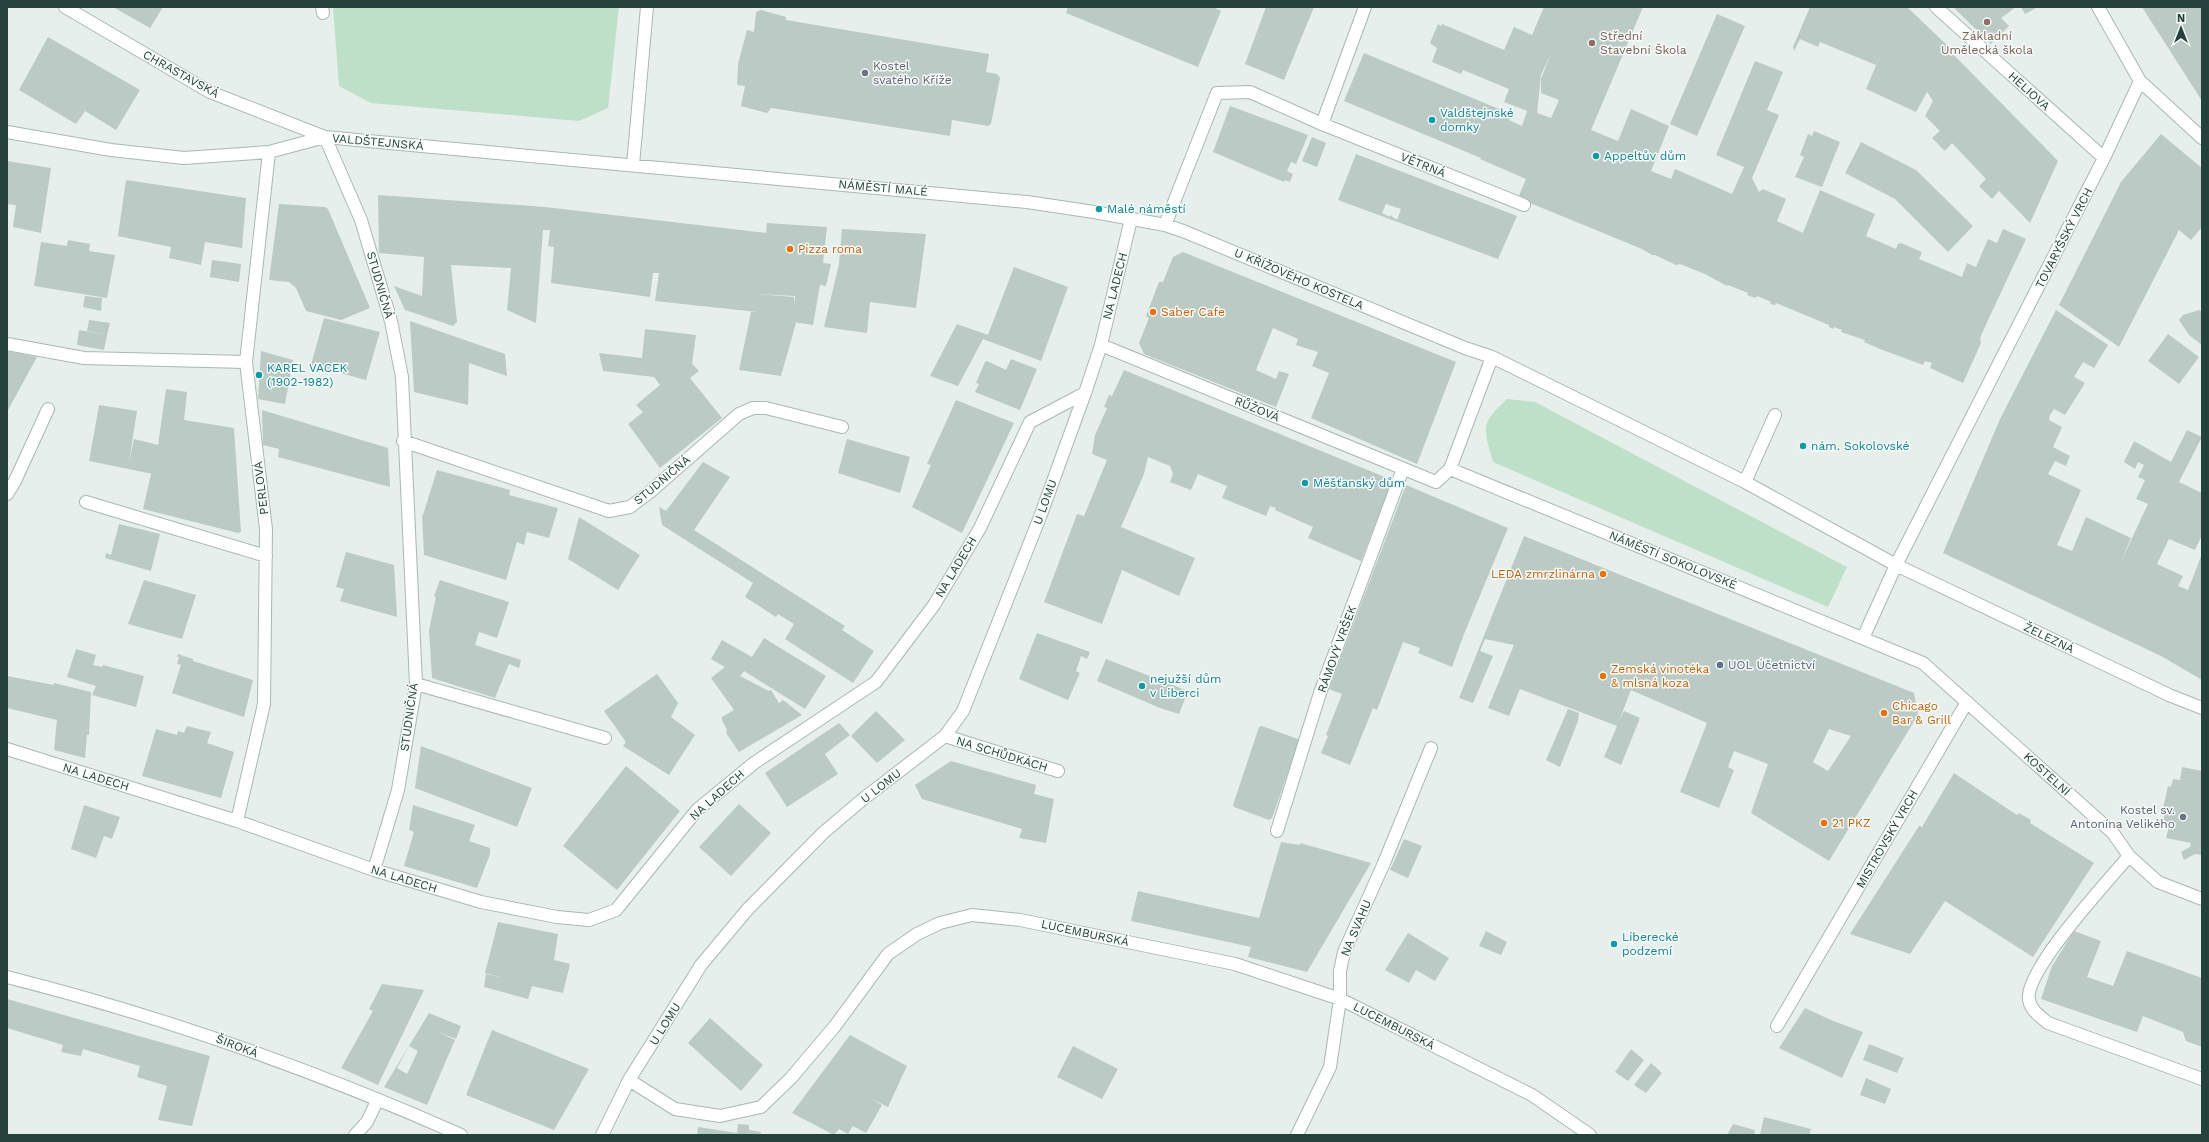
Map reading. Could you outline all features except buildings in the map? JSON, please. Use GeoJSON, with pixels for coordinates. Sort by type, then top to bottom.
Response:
{"type":"FeatureCollection","features":[{"type":"Feature","properties":{"kind":"street","name":"CHRASTAVSKÁ"},"geometry":{"type":"LineString","coordinates":[[65,7],[210,92],[325,137]]}},
{"type":"Feature","properties":{"kind":"street"},"geometry":{"type":"LineString","coordinates":[[633,165],[647,7]]}},
{"type":"Feature","properties":{"kind":"street"},"geometry":{"type":"LineString","coordinates":[[1322,124],[1365,7]]}},
{"type":"Feature","properties":{"kind":"street","name":"HELIOVA"},"geometry":{"type":"LineString","coordinates":[[1936,7],[2104,158]]}},
{"type":"Feature","properties":{"kind":"street"},"geometry":{"type":"LineString","coordinates":[[2098,7],[2140,81],[2202,138]]}},
{"type":"Feature","properties":{"kind":"street","name":"TOVARYŠSKÝ VRCH"},"geometry":{"type":"LineString","coordinates":[[1896,566],[2104,158],[2140,81]]}},
{"type":"Feature","properties":{"kind":"street","name":"VĚTRNÁ"},"geometry":{"type":"LineString","coordinates":[[1165,225],[1217,93],[1250,92],[1322,124],[1524,205]]}},
{"type":"Feature","properties":{"kind":"street","name":"VALDŠTEJNSKÁ"},"geometry":{"type":"LineString","coordinates":[[7,132],[111,150],[184,158],[269,152],[325,137],[633,165]]}},
{"type":"Feature","properties":{"kind":"street","name":"STUDNIČNÁ"},"geometry":{"type":"LineString","coordinates":[[325,137],[361,220],[391,321],[402,377],[403,441],[416,684],[398,790],[374,870]]}},
{"type":"Feature","properties":{"kind":"street","name":"PERLOVÁ"},"geometry":{"type":"LineString","coordinates":[[237,821],[264,704],[266,529],[246,362],[269,152]]}},
{"type":"Feature","properties":{"kind":"street","name":"NÁMĚSTÍ MALÉ"},"geometry":{"type":"LineString","coordinates":[[633,165],[1026,202],[1132,219]]}},
{"type":"Feature","properties":{"kind":"street","name":"U KŘÍŽOVÉHO KOSTELA"},"geometry":{"type":"LineString","coordinates":[[1132,219],[1165,225],[1465,348],[1492,357]]}},
{"type":"Feature","properties":{"kind":"street","name":"NA LADECH"},"geometry":{"type":"LineString","coordinates":[[7,749],[237,821],[374,870],[481,902],[557,917],[589,920],[616,910],[697,810],[754,762],[876,682],[934,605],[980,528],[1030,422],[1085,393],[1100,345],[1132,219]]}},
{"type":"Feature","properties":{"kind":"street"},"geometry":{"type":"LineString","coordinates":[[7,344],[84,358],[246,362]]}},
{"type":"Feature","properties":{"kind":"street","name":"RŮŽOVÁ"},"geometry":{"type":"LineString","coordinates":[[1100,345],[1408,471]]}},
{"type":"Feature","properties":{"kind":"street"},"geometry":{"type":"LineString","coordinates":[[1408,471],[1436,482],[1450,469],[1492,357],[1745,482],[1896,566],[1863,638],[1923,662],[1967,702]]}},
{"type":"Feature","properties":{"kind":"street","name":"U LOMU"},"geometry":{"type":"LineString","coordinates":[[602,1135],[629,1080],[701,965],[747,910],[823,833],[863,799],[945,736],[963,711],[1040,517],[1085,393]]}},
{"type":"Feature","properties":{"kind":"street","name":"STUDNIČNÁ"},"geometry":{"type":"LineString","coordinates":[[403,441],[609,511],[630,507],[650,492],[739,414],[753,408],[766,408],[842,427]]}},
{"type":"Feature","properties":{"kind":"street"},"geometry":{"type":"LineString","coordinates":[[7,494],[15,481],[48,409]]}},
{"type":"Feature","properties":{"kind":"street"},"geometry":{"type":"LineString","coordinates":[[1745,482],[1775,415]]}},
{"type":"Feature","properties":{"kind":"street","name":"NÁMĚSTÍ SOKOLOVSKÉ"},"geometry":{"type":"LineString","coordinates":[[1450,469],[1863,638]]}},
{"type":"Feature","properties":{"kind":"street","name":"RÁMOVÝ VRŠEK"},"geometry":{"type":"LineString","coordinates":[[1277,831],[1320,694],[1408,471]]}},
{"type":"Feature","properties":{"kind":"street"},"geometry":{"type":"LineString","coordinates":[[86,502],[266,556]]}},
{"type":"Feature","properties":{"kind":"street","name":"ŽELEZNÁ"},"geometry":{"type":"LineString","coordinates":[[1896,566],[2169,695],[2202,708]]}},
{"type":"Feature","properties":{"kind":"street"},"geometry":{"type":"LineString","coordinates":[[416,684],[605,738]]}},
{"type":"Feature","properties":{"kind":"street","name":"KOSTELNÍ"},"geometry":{"type":"LineString","coordinates":[[1967,702],[2113,833],[2129,856],[2158,882],[2202,899]]}},
{"type":"Feature","properties":{"kind":"street","name":"MISTROVSKÝ VRCH"},"geometry":{"type":"LineString","coordinates":[[1777,1026],[1967,702]]}},
{"type":"Feature","properties":{"kind":"street","name":"NA SCHŮDKÁCH"},"geometry":{"type":"LineString","coordinates":[[945,736],[1058,771]]}},
{"type":"Feature","properties":{"kind":"street","name":"NA SVAHU"},"geometry":{"type":"LineString","coordinates":[[1297,1135],[1330,1067],[1340,999],[1340,972],[1344,952],[1384,862],[1431,748]]}},
{"type":"Feature","properties":{"kind":"street"},"geometry":{"type":"LineString","coordinates":[[2129,856],[2053,946],[2032,985],[2028,999],[2032,1010],[2048,1023],[2202,1079]]}},
{"type":"Feature","properties":{"kind":"street","name":"LUCEMBURSKÁ"},"geometry":{"type":"LineString","coordinates":[[629,1080],[675,1109],[720,1116],[761,1107],[791,1078],[835,1026],[888,954],[917,934],[940,923],[972,915],[1020,920],[1235,964],[1340,999],[1532,1095],[1586,1134]]}},
{"type":"Feature","properties":{"kind":"street","name":"ŠIROKÁ"},"geometry":{"type":"LineString","coordinates":[[7,977],[68,992],[218,1038],[461,1135]]}},
{"type":"Feature","properties":{"kind":"street"},"geometry":{"type":"LineString","coordinates":[[355,1135],[367,1122],[377,1101]]}},
{"type":"Feature","properties":{"kind":"green space"},"geometry":{"type":"Polygon","coordinates":[[[333,7],[619,7],[608,108],[579,121],[371,103],[339,86],[333,7]]]}},
{"type":"Feature","properties":{"kind":"green space"},"geometry":{"type":"Polygon","coordinates":[[[1507,399],[1535,402],[1847,567],[1828,607],[1493,462],[1487,441],[1486,428],[1492,415],[1507,399]]]}},
{"type":"Feature","properties":{"kind":"place","name":"Základní Umělecká škola"},"geometry":{"type":"Point","coordinates":[1987,22]}},
{"type":"Feature","properties":{"kind":"place","name":"Střední Stavební Škola"},"geometry":{"type":"Point","coordinates":[1592,43]}},
{"type":"Feature","properties":{"kind":"place","name":"Kostel svatého Kříže"},"geometry":{"type":"Point","coordinates":[865,73]}},
{"type":"Feature","properties":{"kind":"place","name":"Valdštejnské domky"},"geometry":{"type":"Point","coordinates":[1432,120]}},
{"type":"Feature","properties":{"kind":"place","name":"Appeltův dům"},"geometry":{"type":"Point","coordinates":[1596,156]}},
{"type":"Feature","properties":{"kind":"place","name":"Malé náměstí"},"geometry":{"type":"Point","coordinates":[1099,209]}},
{"type":"Feature","properties":{"kind":"place","name":"Pizza roma"},"geometry":{"type":"Point","coordinates":[790,249]}},
{"type":"Feature","properties":{"kind":"place","name":"Saber Cafe"},"geometry":{"type":"Point","coordinates":[1153,312]}},
{"type":"Feature","properties":{"kind":"place","name":"KAREL VACEK (1902-1982)"},"geometry":{"type":"Point","coordinates":[259,375]}},
{"type":"Feature","properties":{"kind":"place","name":"nám. Sokolovské"},"geometry":{"type":"Point","coordinates":[1803,446]}},
{"type":"Feature","properties":{"kind":"place","name":"Měšťanský dům"},"geometry":{"type":"Point","coordinates":[1305,483]}},
{"type":"Feature","properties":{"kind":"place","name":"LEDA zmrzlinárna"},"geometry":{"type":"Point","coordinates":[1603,574]}},
{"type":"Feature","properties":{"kind":"place","name":"UOL Účetnictví"},"geometry":{"type":"Point","coordinates":[1720,665]}},
{"type":"Feature","properties":{"kind":"place","name":"Zemská vinotéka & mlsná koza"},"geometry":{"type":"Point","coordinates":[1603,676]}},
{"type":"Feature","properties":{"kind":"place","name":"nejužší dům v Liberci"},"geometry":{"type":"Point","coordinates":[1142,686]}},
{"type":"Feature","properties":{"kind":"place","name":"Chicago Bar & Grill"},"geometry":{"type":"Point","coordinates":[1884,713]}},
{"type":"Feature","properties":{"kind":"place","name":"Kostel sv. Antonína Velikého"},"geometry":{"type":"Point","coordinates":[2183,817]}},
{"type":"Feature","properties":{"kind":"place","name":"21 PKZ"},"geometry":{"type":"Point","coordinates":[1824,823]}},
{"type":"Feature","properties":{"kind":"place","name":"Liberecké podzemí"},"geometry":{"type":"Point","coordinates":[1614,944]}}]}
